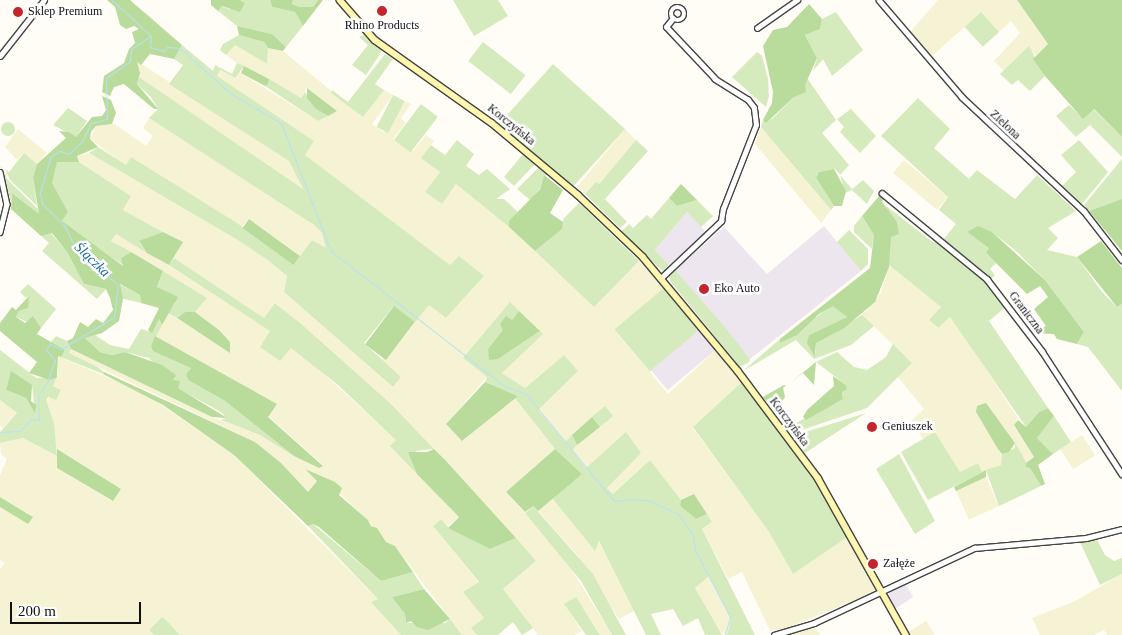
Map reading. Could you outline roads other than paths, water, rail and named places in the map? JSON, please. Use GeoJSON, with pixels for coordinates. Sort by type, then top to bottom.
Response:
{"type":"FeatureCollection","features":[{"type":"Feature","properties":{"kind":"main road","name":"Korczyńska"},"geometry":{"type":"LineString","coordinates":[[340,0],[375,40],[456,95],[578,195],[660,278],[743,378],[818,478],[906,635]]}},
{"type":"Feature","properties":{"kind":"street"},"geometry":{"type":"LineString","coordinates":[[0,56],[44,0]]}},
{"type":"Feature","properties":{"kind":"street"},"geometry":{"type":"LineString","coordinates":[[757,28],[797,0]]}},
{"type":"Feature","properties":{"kind":"street","name":"Zielona"},"geometry":{"type":"LineString","coordinates":[[880,0],[962,97],[1084,211],[1122,260]]}},
{"type":"Feature","properties":{"kind":"street"},"geometry":{"type":"LineString","coordinates":[[660,278],[721,221],[723,209],[756,125],[754,108],[748,100],[715,79],[666,27],[673,18]]}},
{"type":"Feature","properties":{"kind":"street"},"geometry":{"type":"LineString","coordinates":[[0,172],[7,204],[0,232]]}},
{"type":"Feature","properties":{"kind":"street","name":"Graniczna"},"geometry":{"type":"LineString","coordinates":[[882,194],[987,279],[1042,351],[1122,474]]}},
{"type":"Feature","properties":{"kind":"street"},"geometry":{"type":"LineString","coordinates":[[774,635],[814,623],[882,592],[954,554],[974,548],[1086,538],[1122,529]]}},
{"type":"Feature","properties":{"kind":"waterway","name":"Ślączka"},"geometry":{"type":"LineString","coordinates":[[0,432],[20,431],[31,419],[39,420],[38,395],[47,383],[55,360],[46,350],[50,344],[61,349],[114,317],[118,285],[75,247],[64,225],[42,204],[40,193],[50,157],[60,151],[69,154],[82,142],[91,123],[107,119],[106,78],[130,61],[131,49],[151,36],[112,0]]}},
{"type":"Feature","properties":{"kind":"waterway"},"geometry":{"type":"LineString","coordinates":[[151,36],[150,47],[163,51],[167,47],[180,48],[230,93],[281,123],[331,251],[506,387],[526,394],[614,501],[633,499],[650,501],[678,514],[693,535],[695,550],[730,617],[725,635]]}},
{"type":"Feature","properties":{"kind":"place","name":"Rhino Products"},"geometry":{"type":"Point","coordinates":[382,11]}},
{"type":"Feature","properties":{"kind":"place","name":"Sklep Premium"},"geometry":{"type":"Point","coordinates":[18,12]}},
{"type":"Feature","properties":{"kind":"place","name":"Eko Auto"},"geometry":{"type":"Point","coordinates":[704,289]}},
{"type":"Feature","properties":{"kind":"place","name":"Geniuszek"},"geometry":{"type":"Point","coordinates":[872,427]}},
{"type":"Feature","properties":{"kind":"place","name":"Załęże"},"geometry":{"type":"Point","coordinates":[873,564]}}]}
